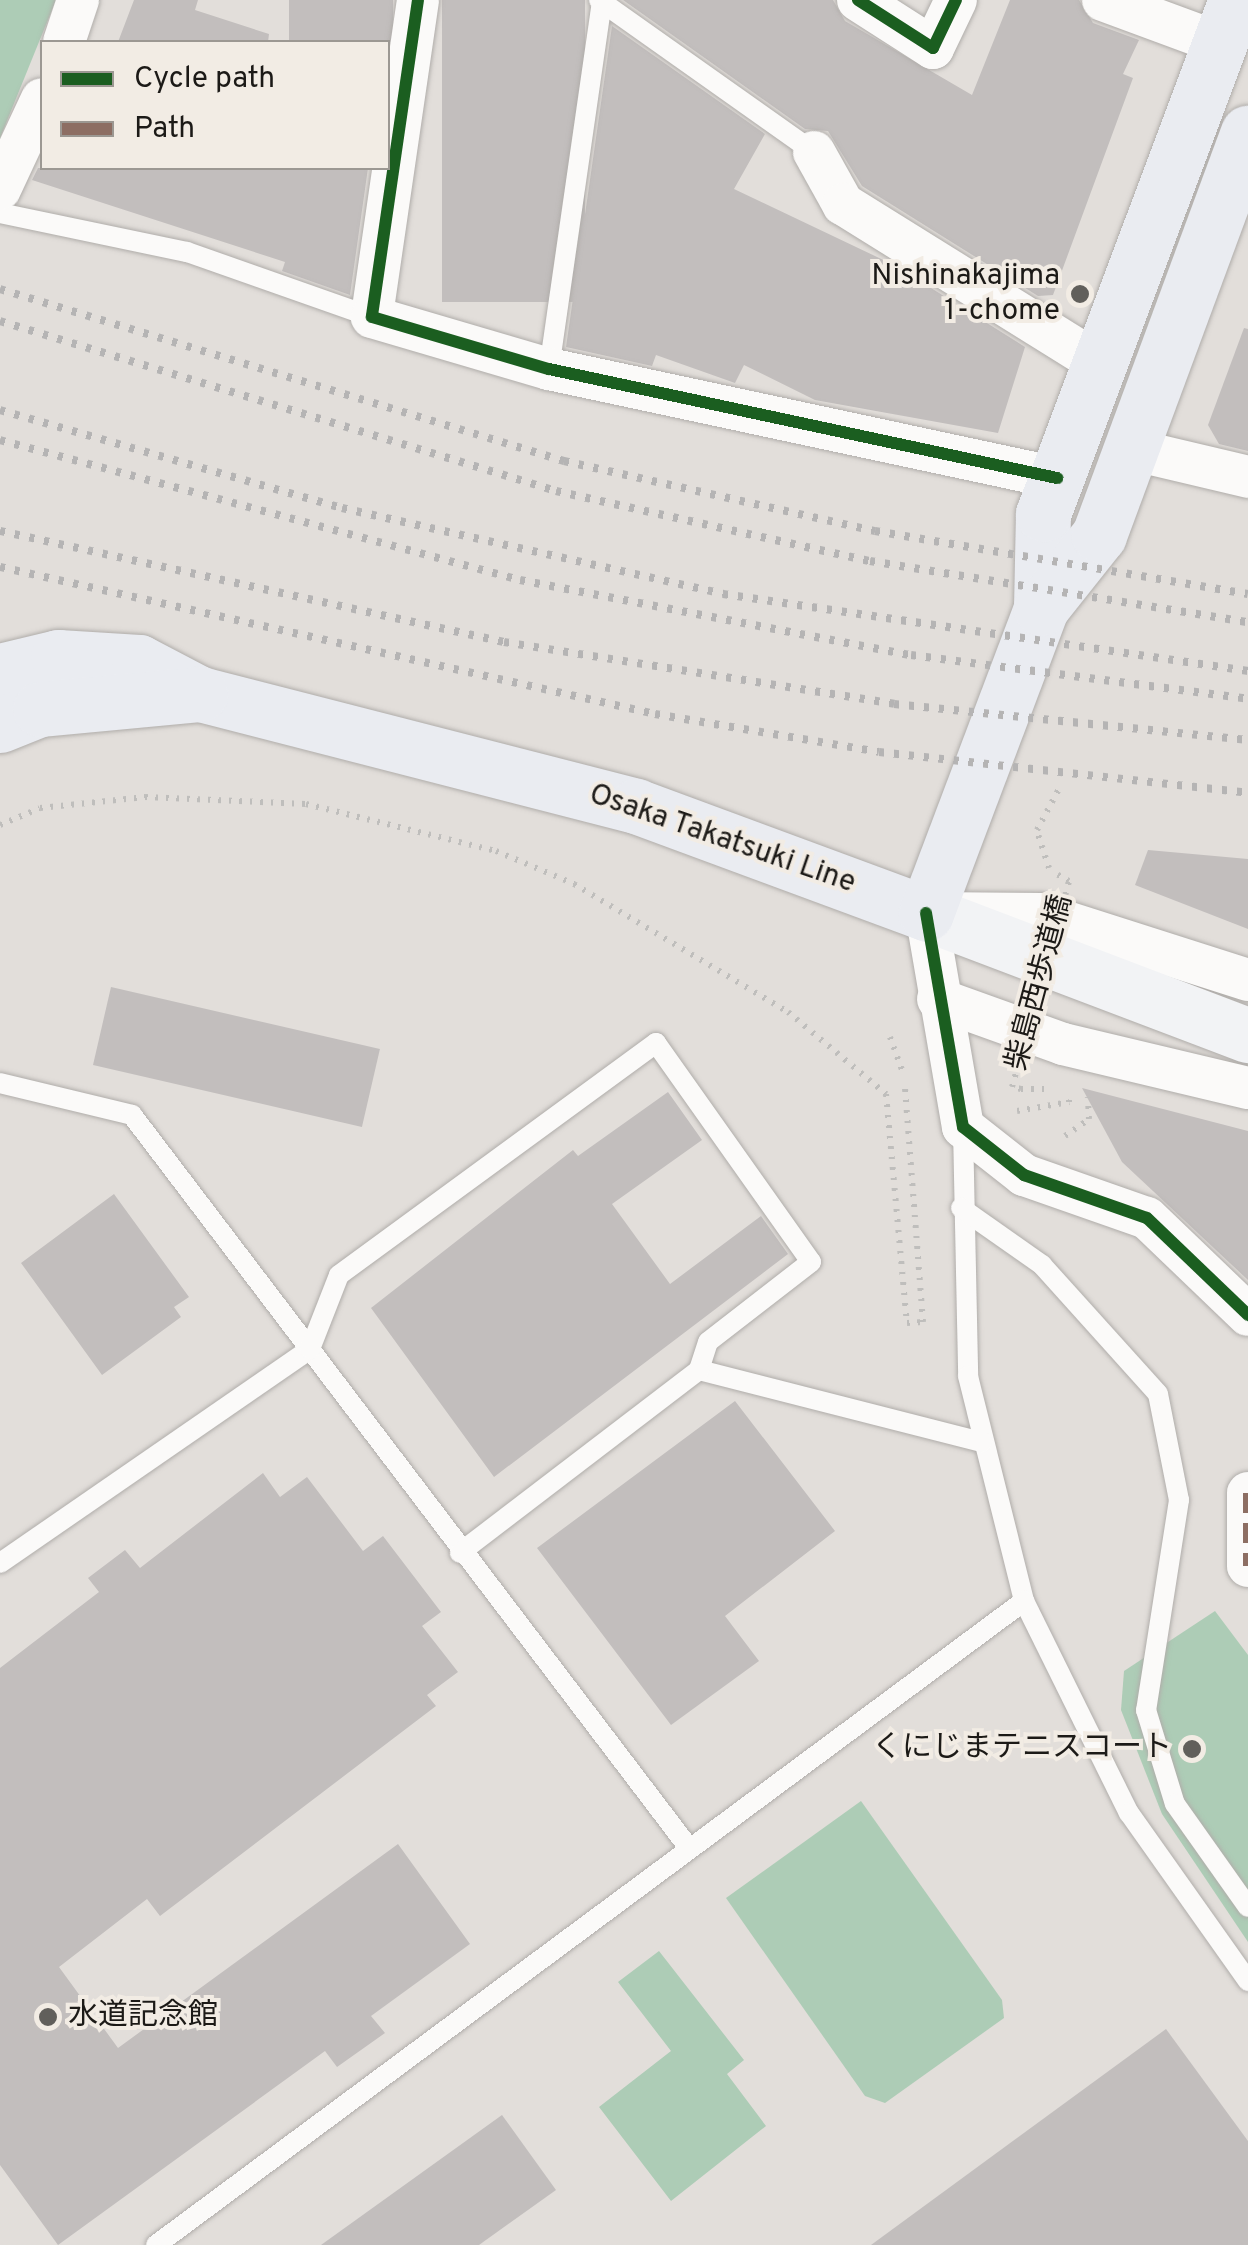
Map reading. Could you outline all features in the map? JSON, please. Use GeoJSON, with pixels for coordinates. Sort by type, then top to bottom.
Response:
{"type":"FeatureCollection","features":[{"type":"Feature","properties":{"kind":"main road"},"geometry":{"type":"LineString","coordinates":[[1041,608],[1043,514],[1228,22]]}},
{"type":"Feature","properties":{"kind":"main road"},"geometry":{"type":"LineString","coordinates":[[926,913],[1041,608],[1099,534],[1248,134]]}},
{"type":"Feature","properties":{"kind":"main road","name":"Osaka Takatsuki Line"},"geometry":{"type":"LineString","coordinates":[[0,671],[90,656],[140,662],[200,694],[636,806],[926,913]]}},
{"type":"Feature","properties":{"kind":"main road","name":"Osaka Takatsuki Line"},"geometry":{"type":"LineString","coordinates":[[0,725],[40,710],[200,694]]}},
{"type":"Feature","properties":{"kind":"street"},"geometry":{"type":"LineString","coordinates":[[65,40],[78,0]]}},
{"type":"Feature","properties":{"kind":"street"},"geometry":{"type":"LineString","coordinates":[[418,0],[372,317],[549,369],[1056,478]]}},
{"type":"Feature","properties":{"kind":"street"},"geometry":{"type":"LineString","coordinates":[[858,0],[933,48],[956,0]]}},
{"type":"Feature","properties":{"kind":"street"},"geometry":{"type":"LineString","coordinates":[[1103,0],[1228,22]]}},
{"type":"Feature","properties":{"kind":"street"},"geometry":{"type":"LineString","coordinates":[[0,189],[40,103]]}},
{"type":"Feature","properties":{"kind":"street"},"geometry":{"type":"LineString","coordinates":[[814,152],[843,204],[1097,362]]}},
{"type":"Feature","properties":{"kind":"street"},"geometry":{"type":"LineString","coordinates":[[1130,450],[1248,477]]}},
{"type":"Feature","properties":{"kind":"street"},"geometry":{"type":"LineString","coordinates":[[926,913],[1041,914],[1248,980]]}},
{"type":"Feature","properties":{"kind":"street"},"geometry":{"type":"LineString","coordinates":[[926,913],[963,1127],[989,1156],[1024,1175],[1146,1218],[1248,1316]]}},
{"type":"Feature","properties":{"kind":"street"},"geometry":{"type":"LineString","coordinates":[[926,913],[1248,1035]]}},
{"type":"Feature","properties":{"kind":"street"},"geometry":{"type":"LineString","coordinates":[[938,999],[1063,1044],[1248,1088]]}},
{"type":"Feature","properties":{"kind":"street"},"geometry":{"type":"LineString","coordinates":[[1248,1493],[1248,1566]]}},
{"type":"Feature","properties":{"kind":"lane"},"geometry":{"type":"LineString","coordinates":[[549,369],[600,1],[814,152]]}},
{"type":"Feature","properties":{"kind":"lane"},"geometry":{"type":"LineString","coordinates":[[0,213],[187,252],[372,317]]}},
{"type":"Feature","properties":{"kind":"lane"},"geometry":{"type":"LineString","coordinates":[[0,1563],[310,1349],[338,1274],[656,1043],[811,1262],[708,1342],[698,1370],[460,1552]]}},
{"type":"Feature","properties":{"kind":"lane"},"geometry":{"type":"LineString","coordinates":[[0,1083],[132,1115],[460,1552],[689,1848]]}},
{"type":"Feature","properties":{"kind":"lane"},"geometry":{"type":"LineString","coordinates":[[963,1127],[961,1208],[968,1376],[1024,1601],[1129,1814],[1248,1980]]}},
{"type":"Feature","properties":{"kind":"lane"},"geometry":{"type":"LineString","coordinates":[[961,1208],[1042,1265],[1158,1394],[1179,1500],[1146,1710],[1175,1804],[1248,1907]]}},
{"type":"Feature","properties":{"kind":"lane"},"geometry":{"type":"LineString","coordinates":[[698,1370],[982,1442]]}},
{"type":"Feature","properties":{"kind":"lane"},"geometry":{"type":"LineString","coordinates":[[156,2245],[1024,1601]]}},
{"type":"Feature","properties":{"kind":"path"},"geometry":{"type":"LineString","coordinates":[[0,825],[40,808],[130,798],[306,804],[496,851],[574,884],[788,1012],[886,1094],[907,1323],[923,1322],[904,1074],[890,1037]]}},
{"type":"Feature","properties":{"kind":"path"},"geometry":{"type":"LineString","coordinates":[[1067,1137],[1089,1119],[1088,1081]]}},
{"type":"Feature","properties":{"kind":"path"},"geometry":{"type":"LineString","coordinates":[[1016,1112],[1032,1102],[1062,1102]]}},
{"type":"Feature","properties":{"kind":"green space"},"geometry":{"type":"Polygon","coordinates":[[[0,0],[56,0],[0,138],[0,0]]]}},
{"type":"Feature","properties":{"kind":"green space","name":"くにじまテニスコート"},"geometry":{"type":"Polygon","coordinates":[[[1215,1611],[1248,1655],[1248,1942],[1162,1814],[1121,1710],[1124,1671],[1215,1611]]]}},
{"type":"Feature","properties":{"kind":"green space"},"geometry":{"type":"Polygon","coordinates":[[[861,1801],[1002,2000],[1004,2018],[885,2103],[865,2096],[726,1898],[861,1801]]]}},
{"type":"Feature","properties":{"kind":"green space"},"geometry":{"type":"Polygon","coordinates":[[[659,1951],[744,2060],[727,2074],[766,2126],[671,2201],[599,2107],[671,2051],[618,1982],[659,1951]]]}},
{"type":"Feature","properties":{"kind":"building"},"geometry":{"type":"Polygon","coordinates":[[[134,0],[198,0],[195,10],[269,34],[268,40],[119,40],[134,0]]]}},
{"type":"Feature","properties":{"kind":"building"},"geometry":{"type":"Polygon","coordinates":[[[289,0],[393,0],[393,42],[289,40],[289,0]]]}},
{"type":"Feature","properties":{"kind":"building"},"geometry":{"type":"Polygon","coordinates":[[[442,0],[585,0],[585,302],[442,302],[442,0]]]}},
{"type":"Feature","properties":{"kind":"building"},"geometry":{"type":"Polygon","coordinates":[[[623,0],[833,0],[845,21],[972,95],[1010,0],[1079,0],[1093,23],[1139,40],[1123,74],[1133,78],[1053,295],[1038,296],[862,186],[828,131],[805,129],[623,0]]]}},
{"type":"Feature","properties":{"kind":"building"},"geometry":{"type":"Polygon","coordinates":[[[612,26],[765,134],[734,189],[896,266],[1025,347],[998,433],[815,400],[744,365],[735,383],[656,355],[652,366],[566,347],[612,26]]]}},
{"type":"Feature","properties":{"kind":"building"},"geometry":{"type":"Polygon","coordinates":[[[38,168],[368,170],[350,295],[282,271],[285,262],[32,180],[38,168]]]}},
{"type":"Feature","properties":{"kind":"building"},"geometry":{"type":"Polygon","coordinates":[[[1244,328],[1248,329],[1248,451],[1219,444],[1208,425],[1244,328]]]}},
{"type":"Feature","properties":{"kind":"building"},"geometry":{"type":"Polygon","coordinates":[[[1148,850],[1248,859],[1248,929],[1135,885],[1148,850]]]}},
{"type":"Feature","properties":{"kind":"building"},"geometry":{"type":"Polygon","coordinates":[[[111,987],[380,1049],[362,1127],[93,1065],[111,987]]]}},
{"type":"Feature","properties":{"kind":"building"},"geometry":{"type":"Polygon","coordinates":[[[1082,1088],[1248,1131],[1248,1280],[1122,1162],[1082,1088]]]}},
{"type":"Feature","properties":{"kind":"building"},"geometry":{"type":"Polygon","coordinates":[[[668,1092],[702,1140],[612,1204],[670,1284],[761,1216],[788,1254],[494,1477],[371,1308],[573,1150],[578,1156],[668,1092]]]}},
{"type":"Feature","properties":{"kind":"building"},"geometry":{"type":"Polygon","coordinates":[[[114,1194],[189,1297],[174,1307],[181,1317],[102,1375],[21,1263],[114,1194]]]}},
{"type":"Feature","properties":{"kind":"building"},"geometry":{"type":"Polygon","coordinates":[[[735,1401],[835,1531],[725,1616],[759,1661],[671,1725],[537,1548],[735,1401]]]}},
{"type":"Feature","properties":{"kind":"building"},"geometry":{"type":"Polygon","coordinates":[[[263,1473],[280,1497],[307,1477],[363,1551],[383,1536],[441,1612],[422,1626],[458,1672],[427,1695],[436,1706],[160,1916],[147,1899],[59,1967],[118,2048],[398,1844],[470,1944],[371,2016],[385,2033],[337,2067],[325,2051],[58,2245],[0,2165],[0,1668],[99,1592],[88,1578],[125,1550],[140,1568],[263,1473]]]}},
{"type":"Feature","properties":{"kind":"building"},"geometry":{"type":"Polygon","coordinates":[[[1166,2029],[1248,2141],[1248,2245],[871,2245],[1166,2029]]]}},
{"type":"Feature","properties":{"kind":"building"},"geometry":{"type":"Polygon","coordinates":[[[502,2115],[556,2190],[479,2245],[321,2245],[502,2115]]]}},
{"type":"Feature","properties":{"kind":"railway"},"geometry":{"type":"LineString","coordinates":[[0,289],[564,461],[875,531],[1248,594]]}},
{"type":"Feature","properties":{"kind":"railway"},"geometry":{"type":"LineString","coordinates":[[0,321],[556,491],[870,561],[1248,622]]}},
{"type":"Feature","properties":{"kind":"railway"},"geometry":{"type":"LineString","coordinates":[[0,410],[342,508],[723,594],[1248,671]]}},
{"type":"Feature","properties":{"kind":"railway"},"geometry":{"type":"LineString","coordinates":[[0,440],[520,580],[911,655],[1248,699]]}},
{"type":"Feature","properties":{"kind":"railway"},"geometry":{"type":"LineString","coordinates":[[0,531],[504,642],[894,704],[1248,740]]}},
{"type":"Feature","properties":{"kind":"railway"},"geometry":{"type":"LineString","coordinates":[[0,567],[655,714],[879,752],[1248,793]]}},
{"type":"Feature","properties":{"kind":"marked path"},"geometry":{"type":"LineString","coordinates":[[1248,1493],[1248,1566]]}},
{"type":"Feature","properties":{"kind":"cycle path"},"geometry":{"type":"LineString","coordinates":[[418,0],[372,317],[549,369],[1057,478]]}},
{"type":"Feature","properties":{"kind":"cycle path"},"geometry":{"type":"LineString","coordinates":[[858,0],[933,48],[956,0]]}},
{"type":"Feature","properties":{"kind":"cycle path"},"geometry":{"type":"LineString","coordinates":[[926,913],[963,1127],[1024,1175],[1147,1218],[1248,1315]]}},
{"type":"Feature","properties":{"kind":"place","name":"Nishinakajima 1-chome"},"geometry":{"type":"Point","coordinates":[1080,294]}},
{"type":"Feature","properties":{"kind":"place","name":"くにじまテニスコート"},"geometry":{"type":"Point","coordinates":[1192,1749]}},
{"type":"Feature","properties":{"kind":"place","name":"水道記念館"},"geometry":{"type":"Point","coordinates":[48,2017]}}]}
